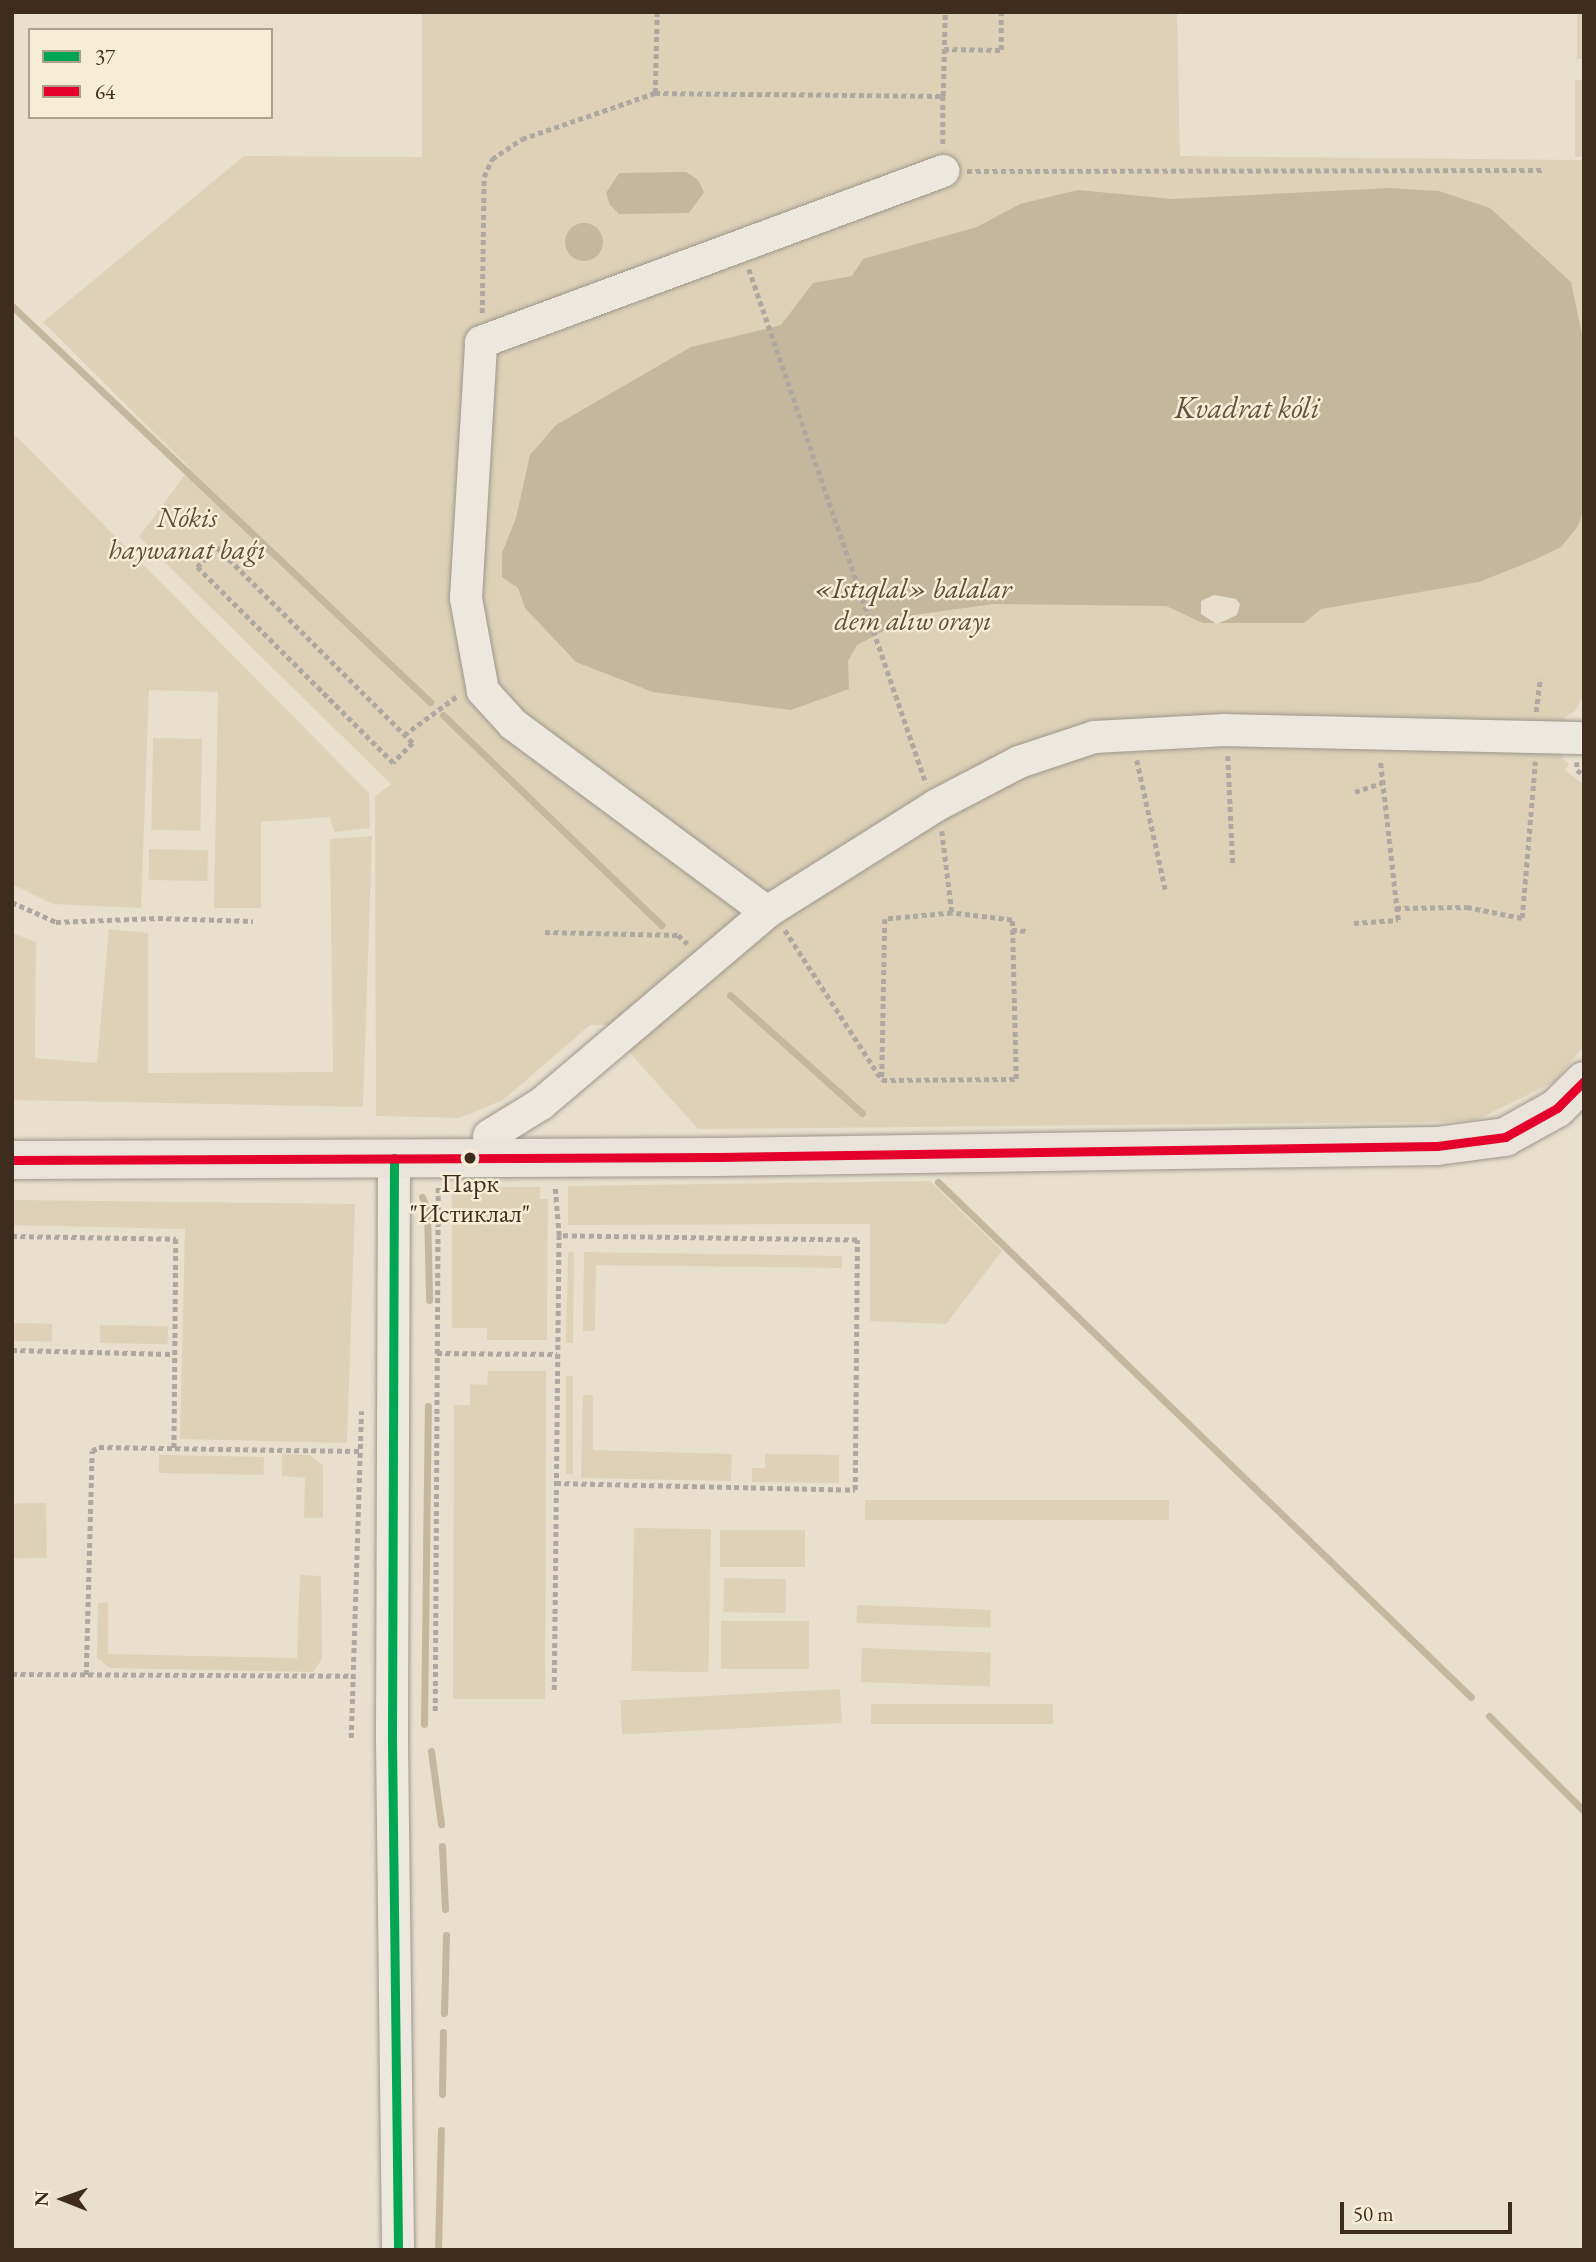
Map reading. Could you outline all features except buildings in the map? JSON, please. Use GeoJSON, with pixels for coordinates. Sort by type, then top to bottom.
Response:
{"type":"FeatureCollection","features":[{"type":"Feature","properties":{"kind":"main road"},"geometry":{"type":"LineString","coordinates":[[12,1160],[1437,1146],[1505,1137],[1557,1108],[1584,1081]]}},
{"type":"Feature","properties":{"kind":"street"},"geometry":{"type":"LineString","coordinates":[[767,912],[513,724],[477,681],[466,598],[481,342],[742,248],[943,171]]}},
{"type":"Feature","properties":{"kind":"street"},"geometry":{"type":"LineString","coordinates":[[489,1136],[541,1104],[767,912],[934,806],[1019,762],[1094,737],[1227,730],[1379,731],[1584,738]]}},
{"type":"Feature","properties":{"kind":"street"},"geometry":{"type":"LineString","coordinates":[[394,1158],[392,1741],[398,2250]]}},
{"type":"Feature","properties":{"kind":"path"},"geometry":{"type":"LineString","coordinates":[[655,93],[657,12]]}},
{"type":"Feature","properties":{"kind":"path"},"geometry":{"type":"LineString","coordinates":[[945,12],[943,171],[1543,170]]}},
{"type":"Feature","properties":{"kind":"path"},"geometry":{"type":"LineString","coordinates":[[944,49],[1000,50],[1001,12]]}},
{"type":"Feature","properties":{"kind":"path"},"geometry":{"type":"LineString","coordinates":[[481,342],[484,177],[492,159],[522,139],[655,93],[943,96]]}},
{"type":"Feature","properties":{"kind":"path"},"geometry":{"type":"LineString","coordinates":[[742,248],[943,832],[952,913]]}},
{"type":"Feature","properties":{"kind":"path"},"geometry":{"type":"LineString","coordinates":[[217,547],[404,735],[413,743],[393,763],[197,567],[217,547]]}},
{"type":"Feature","properties":{"kind":"path"},"geometry":{"type":"LineString","coordinates":[[1396,908],[1467,907],[1522,918],[1536,776],[1533,737],[1540,678]]}},
{"type":"Feature","properties":{"kind":"path"},"geometry":{"type":"LineString","coordinates":[[404,735],[477,681]]}},
{"type":"Feature","properties":{"kind":"path"},"geometry":{"type":"LineString","coordinates":[[1227,730],[1233,867]]}},
{"type":"Feature","properties":{"kind":"path"},"geometry":{"type":"LineString","coordinates":[[1354,923],[1398,919],[1381,783],[1379,731]]}},
{"type":"Feature","properties":{"kind":"path"},"geometry":{"type":"LineString","coordinates":[[1132,735],[1166,892]]}},
{"type":"Feature","properties":{"kind":"path"},"geometry":{"type":"LineString","coordinates":[[1577,770],[1584,775]]}},
{"type":"Feature","properties":{"kind":"path"},"geometry":{"type":"LineString","coordinates":[[1355,792],[1381,783]]}},
{"type":"Feature","properties":{"kind":"path"},"geometry":{"type":"LineString","coordinates":[[12,902],[56,922],[158,918],[253,921]]}},
{"type":"Feature","properties":{"kind":"path"},"geometry":{"type":"LineString","coordinates":[[767,912],[784,928],[882,1080]]}},
{"type":"Feature","properties":{"kind":"path"},"geometry":{"type":"LineString","coordinates":[[952,913],[1012,920],[1016,1079],[882,1080],[885,919],[952,913]]}},
{"type":"Feature","properties":{"kind":"path"},"geometry":{"type":"LineString","coordinates":[[1012,930],[1029,931]]}},
{"type":"Feature","properties":{"kind":"path"},"geometry":{"type":"LineString","coordinates":[[545,932],[678,935],[709,964]]}},
{"type":"Feature","properties":{"kind":"path"},"geometry":{"type":"LineString","coordinates":[[435,1711],[438,1179]]}},
{"type":"Feature","properties":{"kind":"path"},"geometry":{"type":"LineString","coordinates":[[554,1183],[559,1236],[554,1690]]}},
{"type":"Feature","properties":{"kind":"path"},"geometry":{"type":"LineString","coordinates":[[12,1236],[176,1239],[174,1448]]}},
{"type":"Feature","properties":{"kind":"path"},"geometry":{"type":"LineString","coordinates":[[556,1483],[855,1490],[857,1240],[559,1236]]}},
{"type":"Feature","properties":{"kind":"path"},"geometry":{"type":"LineString","coordinates":[[12,1350],[172,1354]]}},
{"type":"Feature","properties":{"kind":"path"},"geometry":{"type":"LineString","coordinates":[[437,1353],[557,1354]]}},
{"type":"Feature","properties":{"kind":"path"},"geometry":{"type":"LineString","coordinates":[[351,1738],[361,1411]]}},
{"type":"Feature","properties":{"kind":"path"},"geometry":{"type":"LineString","coordinates":[[86,1675],[92,1451],[174,1448],[360,1451]]}},
{"type":"Feature","properties":{"kind":"path"},"geometry":{"type":"LineString","coordinates":[[12,1674],[353,1676]]}},
{"type":"Feature","properties":{"kind":"green space","name":"«Istıqlal» balalar dem alıw orayı"},"geometry":{"type":"Polygon","coordinates":[[[422,12],[1177,12],[1180,156],[1584,160],[1584,695],[1575,711],[1565,717],[1563,759],[1569,764],[1565,770],[1584,785],[1584,1046],[1554,1082],[1476,1120],[1441,1122],[698,1129],[605,1025],[590,1025],[503,1100],[459,1118],[376,1116],[375,797],[391,784],[139,537],[190,468],[43,322],[244,156],[422,157],[422,12]]]}},
{"type":"Feature","properties":{"kind":"green space"},"geometry":{"type":"Polygon","coordinates":[[[1577,12],[1584,12],[1584,59],[1577,59],[1577,12]]]}},
{"type":"Feature","properties":{"kind":"green space"},"geometry":{"type":"Polygon","coordinates":[[[1575,80],[1584,80],[1584,157],[1575,157],[1575,80]]]}},
{"type":"Feature","properties":{"kind":"green space"},"geometry":{"type":"Polygon","coordinates":[[[12,432],[369,793],[370,828],[334,832],[330,817],[261,822],[261,908],[214,908],[218,692],[149,690],[141,908],[53,904],[12,884],[12,432]]]}},
{"type":"Feature","properties":{"kind":"green space"},"geometry":{"type":"Polygon","coordinates":[[[153,738],[202,739],[200,831],[151,830],[153,738]]]}},
{"type":"Feature","properties":{"kind":"green space"},"geometry":{"type":"Polygon","coordinates":[[[372,836],[363,1107],[12,1100],[12,933],[36,942],[35,1058],[97,1063],[109,929],[148,933],[148,1073],[333,1072],[330,839],[372,836]]]}},
{"type":"Feature","properties":{"kind":"green space"},"geometry":{"type":"Polygon","coordinates":[[[149,849],[208,850],[207,881],[148,880],[149,849]]]}},
{"type":"Feature","properties":{"kind":"green space"},"geometry":{"type":"Polygon","coordinates":[[[930,1181],[1002,1251],[946,1324],[870,1321],[870,1224],[568,1225],[568,1186],[930,1181]]]}},
{"type":"Feature","properties":{"kind":"green space"},"geometry":{"type":"Polygon","coordinates":[[[452,1187],[540,1187],[540,1199],[548,1199],[547,1340],[487,1340],[487,1328],[452,1328],[452,1187]]]}},
{"type":"Feature","properties":{"kind":"green space"},"geometry":{"type":"Polygon","coordinates":[[[12,1200],[355,1204],[347,1443],[180,1439],[185,1229],[12,1225],[12,1200]]]}},
{"type":"Feature","properties":{"kind":"green space"},"geometry":{"type":"Polygon","coordinates":[[[568,1252],[574,1252],[573,1343],[566,1343],[568,1252]]]}},
{"type":"Feature","properties":{"kind":"green space"},"geometry":{"type":"Polygon","coordinates":[[[584,1252],[842,1256],[842,1268],[596,1265],[595,1331],[583,1331],[584,1252]]]}},
{"type":"Feature","properties":{"kind":"green space"},"geometry":{"type":"Polygon","coordinates":[[[12,1323],[52,1324],[52,1342],[12,1341],[12,1323]]]}},
{"type":"Feature","properties":{"kind":"green space"},"geometry":{"type":"Polygon","coordinates":[[[100,1325],[168,1326],[168,1344],[100,1343],[100,1325]]]}},
{"type":"Feature","properties":{"kind":"green space"},"geometry":{"type":"Polygon","coordinates":[[[488,1371],[546,1371],[545,1699],[453,1699],[454,1405],[470,1405],[470,1384],[487,1385],[488,1371]]]}},
{"type":"Feature","properties":{"kind":"green space"},"geometry":{"type":"Polygon","coordinates":[[[566,1376],[573,1376],[573,1474],[566,1474],[566,1376]]]}},
{"type":"Feature","properties":{"kind":"green space"},"geometry":{"type":"Polygon","coordinates":[[[583,1395],[593,1395],[593,1450],[732,1454],[731,1481],[581,1478],[583,1395]]]}},
{"type":"Feature","properties":{"kind":"green space"},"geometry":{"type":"Polygon","coordinates":[[[282,1454],[309,1455],[323,1465],[323,1518],[304,1518],[305,1478],[282,1476],[282,1454]]]}},
{"type":"Feature","properties":{"kind":"green space"},"geometry":{"type":"Polygon","coordinates":[[[765,1454],[839,1455],[839,1483],[752,1482],[752,1468],[765,1468],[765,1454]]]}},
{"type":"Feature","properties":{"kind":"green space"},"geometry":{"type":"Polygon","coordinates":[[[159,1455],[264,1457],[264,1475],[159,1473],[159,1455]]]}},
{"type":"Feature","properties":{"kind":"green space"},"geometry":{"type":"Polygon","coordinates":[[[865,1500],[1169,1500],[1169,1520],[865,1520],[865,1500]]]}},
{"type":"Feature","properties":{"kind":"green space"},"geometry":{"type":"Polygon","coordinates":[[[46,1503],[47,1558],[13,1559],[12,1504],[46,1503]]]}},
{"type":"Feature","properties":{"kind":"green space"},"geometry":{"type":"Polygon","coordinates":[[[634,1528],[711,1529],[708,1672],[632,1671],[634,1528]]]}},
{"type":"Feature","properties":{"kind":"green space"},"geometry":{"type":"Polygon","coordinates":[[[720,1530],[805,1530],[805,1567],[720,1567],[720,1530]]]}},
{"type":"Feature","properties":{"kind":"green space"},"geometry":{"type":"Polygon","coordinates":[[[300,1575],[321,1576],[322,1659],[313,1672],[110,1668],[97,1658],[98,1603],[108,1602],[108,1654],[297,1658],[300,1575]]]}},
{"type":"Feature","properties":{"kind":"green space"},"geometry":{"type":"Polygon","coordinates":[[[724,1578],[786,1579],[785,1613],[723,1612],[724,1578]]]}},
{"type":"Feature","properties":{"kind":"green space"},"geometry":{"type":"Polygon","coordinates":[[[857,1605],[991,1610],[990,1628],[856,1623],[857,1605]]]}},
{"type":"Feature","properties":{"kind":"green space"},"geometry":{"type":"Polygon","coordinates":[[[721,1621],[809,1621],[809,1669],[721,1669],[721,1621]]]}},
{"type":"Feature","properties":{"kind":"green space"},"geometry":{"type":"Polygon","coordinates":[[[862,1648],[991,1653],[990,1686],[861,1682],[862,1648]]]}},
{"type":"Feature","properties":{"kind":"green space"},"geometry":{"type":"Polygon","coordinates":[[[840,1689],[842,1723],[622,1734],[620,1701],[840,1689]]]}},
{"type":"Feature","properties":{"kind":"green space"},"geometry":{"type":"Polygon","coordinates":[[[871,1704],[1053,1704],[1053,1724],[871,1724],[871,1704]]]}},
{"type":"Feature","properties":{"kind":"water"},"geometry":{"type":"Polygon","coordinates":[[[686,172],[698,180],[704,192],[689,213],[619,214],[610,205],[606,193],[619,173],[686,172]]]}},
{"type":"Feature","properties":{"kind":"water","name":"Kvadrat kóli"},"geometry":{"type":"Polygon","coordinates":[[[1389,188],[1439,191],[1490,208],[1571,282],[1584,344],[1584,508],[1578,526],[1561,547],[1534,560],[1479,582],[1321,609],[1304,623],[1203,623],[1166,606],[994,604],[914,615],[857,645],[848,661],[849,689],[791,710],[653,692],[576,662],[525,608],[518,588],[502,577],[502,553],[516,518],[530,455],[556,425],[691,347],[781,325],[813,283],[852,276],[863,259],[977,227],[1020,204],[1078,190],[1172,199],[1389,188]]]}},
{"type":"Feature","properties":{"kind":"water"},"geometry":{"type":"Polygon","coordinates":[[[584,223],[598,228],[603,242],[598,256],[584,261],[570,256],[565,242],[570,228],[584,223]]]}},
{"type":"Feature","properties":{"kind":"pier"},"geometry":{"type":"Polygon","coordinates":[[[1214,595],[1236,599],[1240,604],[1237,615],[1217,624],[1201,614],[1201,601],[1214,595]]]}},
{"type":"Feature","properties":{"kind":"waterway"},"geometry":{"type":"LineString","coordinates":[[12,306],[430,702]]}},
{"type":"Feature","properties":{"kind":"waterway"},"geometry":{"type":"LineString","coordinates":[[443,715],[661,925]]}},
{"type":"Feature","properties":{"kind":"waterway"},"geometry":{"type":"LineString","coordinates":[[730,995],[862,1113]]}},
{"type":"Feature","properties":{"kind":"waterway"},"geometry":{"type":"LineString","coordinates":[[938,1182],[1471,1697]]}},
{"type":"Feature","properties":{"kind":"waterway"},"geometry":{"type":"LineString","coordinates":[[422,1197],[427,1209],[429,1300]]}},
{"type":"Feature","properties":{"kind":"waterway"},"geometry":{"type":"LineString","coordinates":[[424,1724],[428,1406]]}},
{"type":"Feature","properties":{"kind":"waterway"},"geometry":{"type":"LineString","coordinates":[[1489,1716],[1584,1811]]}},
{"type":"Feature","properties":{"kind":"waterway"},"geometry":{"type":"LineString","coordinates":[[431,1751],[441,1824]]}},
{"type":"Feature","properties":{"kind":"waterway"},"geometry":{"type":"LineString","coordinates":[[442,1846],[445,1909]]}},
{"type":"Feature","properties":{"kind":"waterway"},"geometry":{"type":"LineString","coordinates":[[444,2013],[446,1935]]}},
{"type":"Feature","properties":{"kind":"waterway"},"geometry":{"type":"LineString","coordinates":[[442,2094],[443,2032]]}},
{"type":"Feature","properties":{"kind":"waterway"},"geometry":{"type":"LineString","coordinates":[[438,2250],[441,2130]]}},
{"type":"Feature","properties":{"kind":"transit line","name":"64"},"geometry":{"type":"LineString","coordinates":[[12,1160],[718,1157],[1437,1146],[1505,1137],[1557,1108],[1584,1081]]}},
{"type":"Feature","properties":{"kind":"transit line","name":"37"},"geometry":{"type":"LineString","coordinates":[[394,1158],[392,1741],[398,2250]]}},
{"type":"Feature","properties":{"kind":"place","name":"Парк \"Истиклал\""},"geometry":{"type":"Point","coordinates":[470,1158]}},
{"type":"Feature","properties":{"kind":"park label","name":"Nókis haywanat baǵı"},"geometry":{"type":"Point","coordinates":[187,533]}}]}
